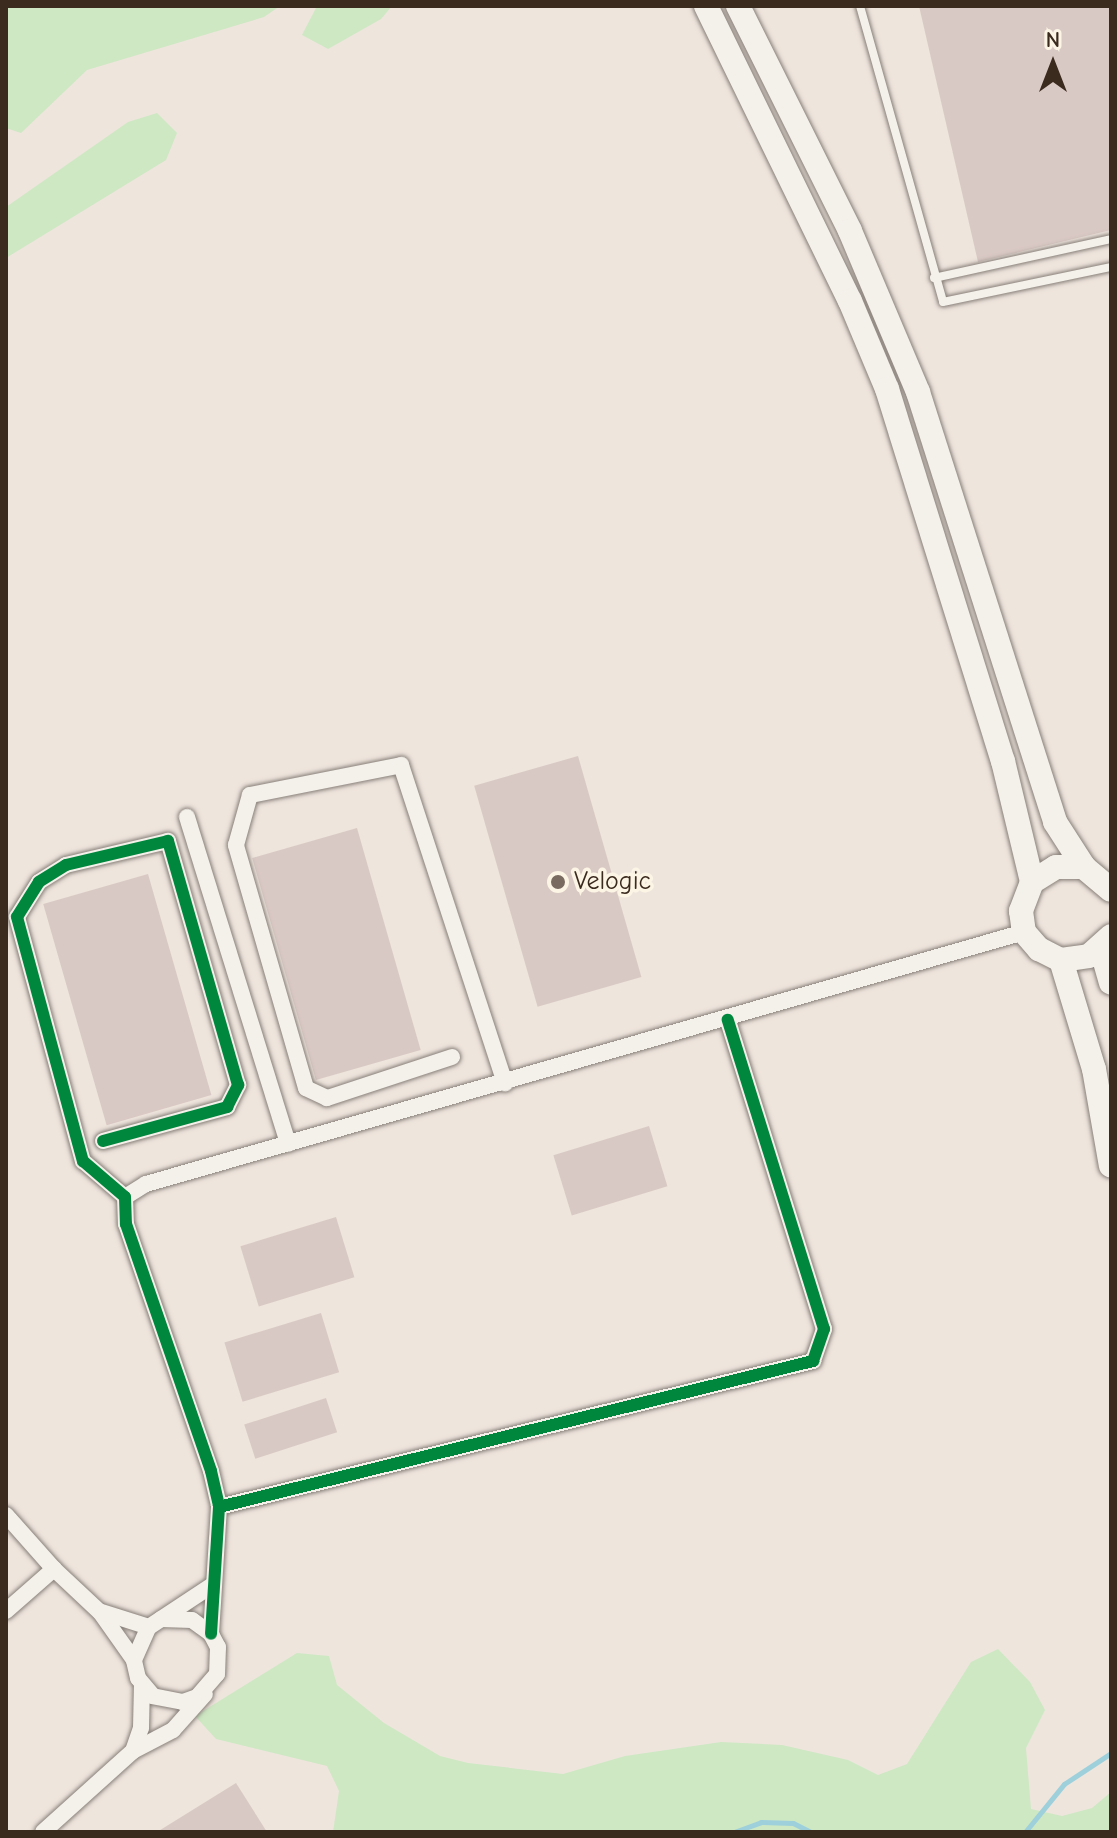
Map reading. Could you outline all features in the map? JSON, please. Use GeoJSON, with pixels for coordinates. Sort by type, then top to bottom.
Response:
{"type":"FeatureCollection","features":[{"type":"Feature","properties":{"kind":"street"},"geometry":{"type":"LineString","coordinates":[[706,6],[850,301],[887,389],[1003,761],[1032,882],[1021,911],[1024,932],[1039,949],[1061,960],[1075,960],[1106,942],[1111,983]]}},
{"type":"Feature","properties":{"kind":"street"},"geometry":{"type":"LineString","coordinates":[[738,6],[850,231],[918,392],[1055,822],[1084,867],[1111,890]]}},
{"type":"Feature","properties":{"kind":"street"},"geometry":{"type":"LineString","coordinates":[[452,1057],[327,1098],[306,1088],[236,845],[250,795],[401,765],[505,1083]]}},
{"type":"Feature","properties":{"kind":"street"},"geometry":{"type":"LineString","coordinates":[[187,817],[288,1144]]}},
{"type":"Feature","properties":{"kind":"street"},"geometry":{"type":"LineString","coordinates":[[43,1832],[133,1751],[173,1730],[209,1687],[220,1662],[211,1634],[211,1586],[219,1507],[126,1224],[125,1197],[83,1161],[17,917],[39,882],[66,865],[168,841],[238,1085],[227,1107],[103,1141]]}},
{"type":"Feature","properties":{"kind":"street"},"geometry":{"type":"LineString","coordinates":[[1032,882],[1056,867],[1084,867]]}},
{"type":"Feature","properties":{"kind":"street"},"geometry":{"type":"LineString","coordinates":[[125,1197],[146,1184],[728,1020],[1024,932]]}},
{"type":"Feature","properties":{"kind":"street"},"geometry":{"type":"LineString","coordinates":[[1061,960],[1094,1069],[1111,1166]]}},
{"type":"Feature","properties":{"kind":"street"},"geometry":{"type":"LineString","coordinates":[[219,1507],[813,1361],[824,1329],[728,1020]]}},
{"type":"Feature","properties":{"kind":"street"},"geometry":{"type":"LineString","coordinates":[[6,1515],[54,1569],[100,1612],[134,1660],[142,1685],[141,1728],[133,1751]]}},
{"type":"Feature","properties":{"kind":"street"},"geometry":{"type":"LineString","coordinates":[[6,1611],[54,1569]]}},
{"type":"Feature","properties":{"kind":"street"},"geometry":{"type":"LineString","coordinates":[[134,1660],[155,1623],[211,1586]]}},
{"type":"Feature","properties":{"kind":"street"},"geometry":{"type":"LineString","coordinates":[[100,1612],[155,1623],[192,1620],[211,1634]]}},
{"type":"Feature","properties":{"kind":"street"},"geometry":{"type":"LineString","coordinates":[[142,1685],[168,1701],[183,1702],[209,1687]]}},
{"type":"Feature","properties":{"kind":"lane"},"geometry":{"type":"LineString","coordinates":[[860,6],[943,302],[950,304],[1111,267]]}},
{"type":"Feature","properties":{"kind":"lane"},"geometry":{"type":"LineString","coordinates":[[934,278],[1111,239]]}},
{"type":"Feature","properties":{"kind":"green space"},"geometry":{"type":"Polygon","coordinates":[[[6,6],[280,6],[264,17],[87,70],[21,133],[6,128],[6,6]]]}},
{"type":"Feature","properties":{"kind":"green space"},"geometry":{"type":"Polygon","coordinates":[[[317,6],[392,6],[381,19],[328,49],[302,35],[317,6]]]}},
{"type":"Feature","properties":{"kind":"green space"},"geometry":{"type":"Polygon","coordinates":[[[157,113],[177,133],[166,160],[6,258],[6,207],[128,122],[157,113]]]}},
{"type":"Feature","properties":{"kind":"green space"},"geometry":{"type":"Polygon","coordinates":[[[998,1649],[1030,1682],[1045,1710],[1026,1748],[1031,1809],[1062,1816],[1092,1808],[1111,1792],[1111,1832],[333,1832],[339,1791],[327,1766],[216,1739],[195,1716],[297,1653],[329,1656],[337,1685],[384,1723],[440,1756],[468,1763],[563,1774],[625,1756],[721,1742],[782,1745],[848,1760],[878,1775],[907,1764],[971,1662],[998,1649]]]}},
{"type":"Feature","properties":{"kind":"building"},"geometry":{"type":"Polygon","coordinates":[[[919,6],[1111,6],[1111,230],[978,262],[919,6]]]}},
{"type":"Feature","properties":{"kind":"building","name":"Velogic"},"geometry":{"type":"Polygon","coordinates":[[[578,756],[641,977],[538,1007],[474,786],[578,756]]]}},
{"type":"Feature","properties":{"kind":"building"},"geometry":{"type":"Polygon","coordinates":[[[357,828],[421,1050],[316,1080],[252,858],[357,828]]]}},
{"type":"Feature","properties":{"kind":"building"},"geometry":{"type":"Polygon","coordinates":[[[148,874],[211,1095],[107,1125],[43,904],[148,874]]]}},
{"type":"Feature","properties":{"kind":"building"},"geometry":{"type":"Polygon","coordinates":[[[649,1126],[667,1186],[572,1215],[553,1155],[649,1126]]]}},
{"type":"Feature","properties":{"kind":"building"},"geometry":{"type":"Polygon","coordinates":[[[336,1217],[354,1277],[259,1306],[240,1246],[336,1217]]]}},
{"type":"Feature","properties":{"kind":"building"},"geometry":{"type":"Polygon","coordinates":[[[321,1313],[339,1372],[243,1402],[224,1343],[321,1313]]]}},
{"type":"Feature","properties":{"kind":"building"},"geometry":{"type":"Polygon","coordinates":[[[326,1398],[337,1432],[255,1459],[244,1425],[326,1398]]]}},
{"type":"Feature","properties":{"kind":"building"},"geometry":{"type":"Polygon","coordinates":[[[236,1783],[267,1832],[157,1832],[236,1783]]]}},
{"type":"Feature","properties":{"kind":"waterway"},"geometry":{"type":"LineString","coordinates":[[1025,1832],[1064,1784],[1111,1753]]}},
{"type":"Feature","properties":{"kind":"waterway"},"geometry":{"type":"LineString","coordinates":[[734,1832],[761,1822],[793,1823],[811,1832]]}},
{"type":"Feature","properties":{"kind":"cycle path"},"geometry":{"type":"LineString","coordinates":[[103,1141],[227,1107],[238,1085],[168,841],[66,865],[39,882],[17,917],[83,1161],[125,1197],[126,1224],[211,1471],[219,1507],[211,1634]]}},
{"type":"Feature","properties":{"kind":"cycle path"},"geometry":{"type":"LineString","coordinates":[[219,1507],[813,1361],[824,1329],[728,1020]]}},
{"type":"Feature","properties":{"kind":"place","name":"Velogic"},"geometry":{"type":"Point","coordinates":[558,882]}}]}
